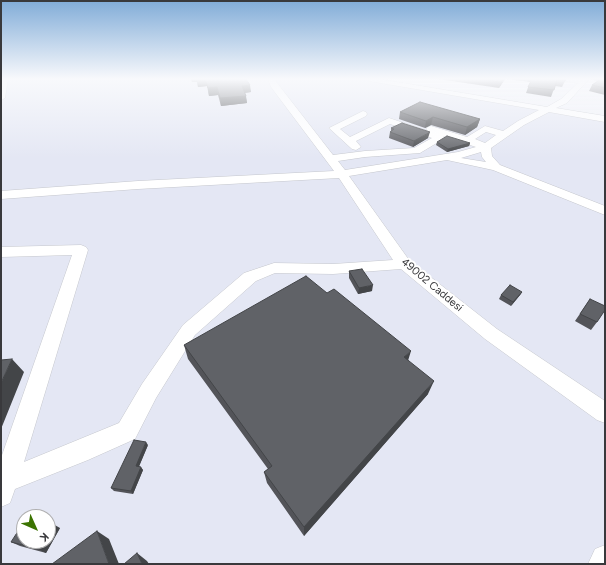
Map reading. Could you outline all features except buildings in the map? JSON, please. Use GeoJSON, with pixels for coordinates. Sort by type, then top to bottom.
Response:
{"type":"FeatureCollection","features":[{"type":"Feature","properties":{"kind":"street","name":"49002 Caddesi"},"geometry":{"type":"LineString","coordinates":[[289,105],[342,174],[404,264],[491,334],[605,413]]}},
{"type":"Feature","properties":{"kind":"street"},"geometry":{"type":"LineString","coordinates":[[1,194],[342,174],[443,158],[486,147],[546,105]]}},
{"type":"Feature","properties":{"kind":"street"},"geometry":{"type":"LineString","coordinates":[[553,105],[605,119]]}},
{"type":"Feature","properties":{"kind":"street"},"geometry":{"type":"LineString","coordinates":[[363,114],[334,128],[365,154]]}},
{"type":"Feature","properties":{"kind":"street"},"geometry":{"type":"LineString","coordinates":[[330,159],[365,154],[416,151],[440,138],[389,121],[349,141]]}},
{"type":"Feature","properties":{"kind":"street"},"geometry":{"type":"LineString","coordinates":[[417,125],[468,140],[486,147]]}},
{"type":"Feature","properties":{"kind":"street"},"geometry":{"type":"LineString","coordinates":[[468,140],[485,129],[505,135]]}},
{"type":"Feature","properties":{"kind":"street"},"geometry":{"type":"LineString","coordinates":[[486,147],[487,157],[496,167]]}},
{"type":"Feature","properties":{"kind":"street"},"geometry":{"type":"LineString","coordinates":[[443,158],[496,167],[605,211]]}},
{"type":"Feature","properties":{"kind":"street"},"geometry":{"type":"LineString","coordinates":[[1,252],[81,250],[3,487]]}},
{"type":"Feature","properties":{"kind":"street"},"geometry":{"type":"LineString","coordinates":[[3,487],[127,431],[149,391],[189,330],[250,277],[274,268],[333,269],[404,264]]}},
{"type":"Feature","properties":{"kind":"street"},"geometry":{"type":"LineString","coordinates":[[602,564],[605,559]]}},
{"type":"Feature","properties":{"kind":"shaded area"},"geometry":{"type":"Polygon","coordinates":[[[1,105],[522,105],[605,120],[605,564],[1,564],[1,105]]]}}]}
